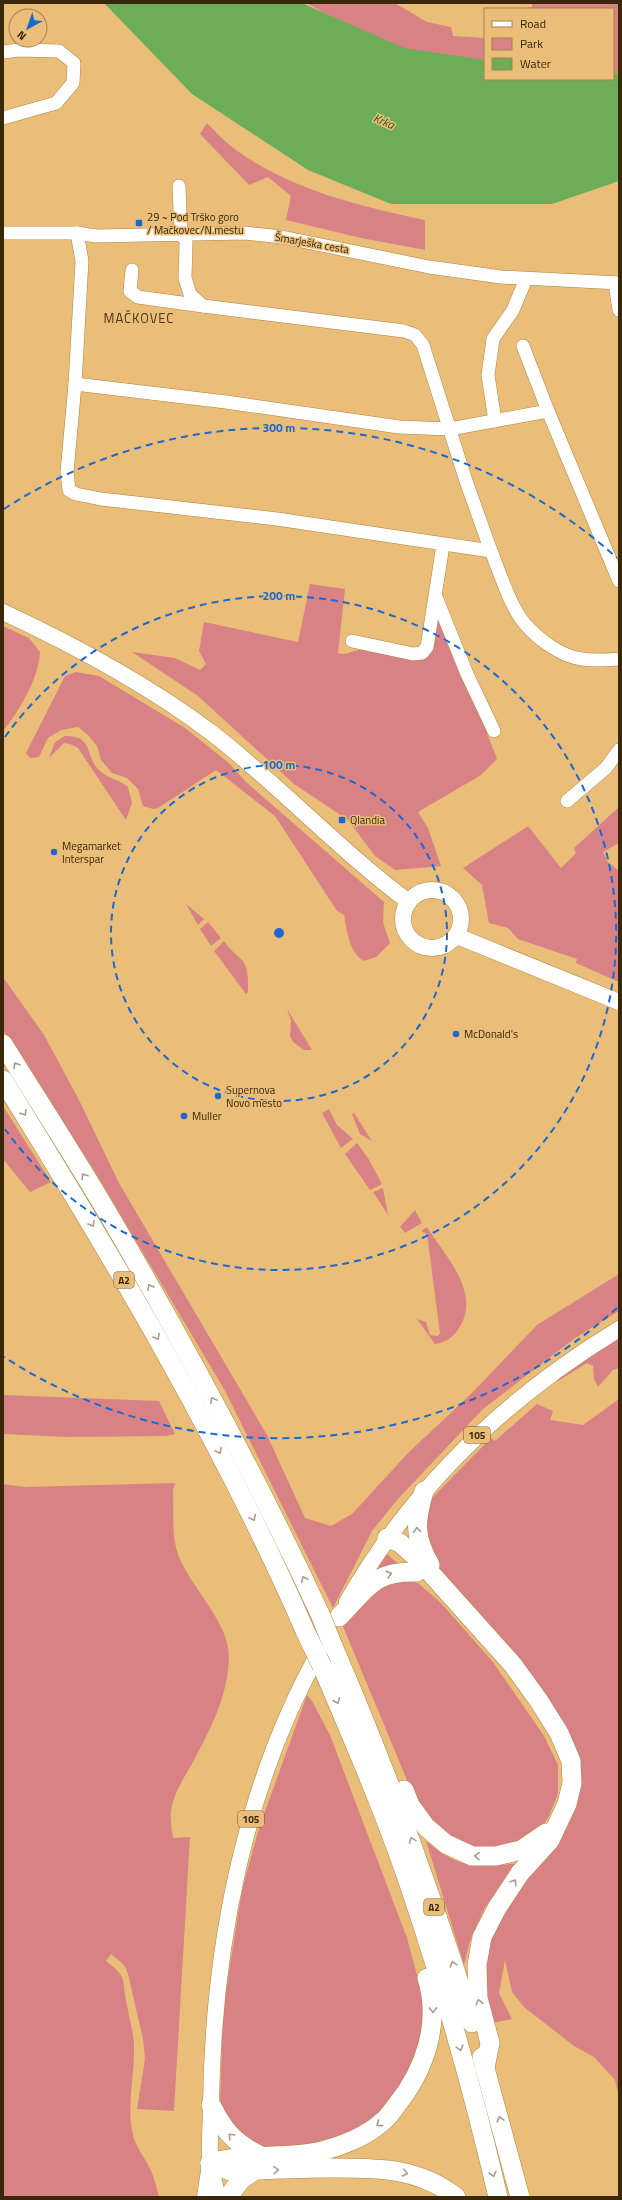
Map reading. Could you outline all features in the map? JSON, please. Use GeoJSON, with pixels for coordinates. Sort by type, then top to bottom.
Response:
{"type":"FeatureCollection","features":[{"type":"Feature","properties":{"kind":"highway","name":"A2"},"geometry":{"type":"LineString","coordinates":[[3,1044],[109,1216],[198,1370],[256,1481],[320,1614],[377,1748],[413,1843],[485,2068],[520,2197]]}},
{"type":"Feature","properties":{"kind":"highway","name":"A2"},"geometry":{"type":"LineString","coordinates":[[3,1080],[92,1225],[181,1380],[277,1566],[322,1666],[353,1740],[416,1904],[476,2104],[498,2197]]}},
{"type":"Feature","properties":{"kind":"highway"},"geometry":{"type":"LineString","coordinates":[[424,1492],[418,1513],[417,1535],[420,1546],[441,1584]]}},
{"type":"Feature","properties":{"kind":"highway"},"geometry":{"type":"LineString","coordinates":[[387,1538],[396,1554],[417,1572],[441,1584]]}},
{"type":"Feature","properties":{"kind":"highway"},"geometry":{"type":"LineString","coordinates":[[387,1538],[400,1543],[441,1584],[482,1628],[513,1665],[540,1701],[559,1733],[571,1761],[572,1783],[567,1804],[559,1818],[550,1840],[520,1873],[497,1908],[482,1937],[477,1966],[478,1998],[490,2043],[485,2068]]}},
{"type":"Feature","properties":{"kind":"highway"},"geometry":{"type":"LineString","coordinates":[[339,1617],[375,1580],[395,1572],[417,1572]]}},
{"type":"Feature","properties":{"kind":"highway"},"geometry":{"type":"LineString","coordinates":[[377,1748],[393,1765],[410,1805],[426,1827],[446,1844],[472,1856],[496,1856],[521,1850],[542,1838],[559,1818]]}},
{"type":"Feature","properties":{"kind":"highway"},"geometry":{"type":"LineString","coordinates":[[210,2163],[231,2171],[288,2156],[322,2151],[356,2139],[382,2122],[409,2089],[423,2062],[431,2034],[433,2012],[431,1990],[414,1934],[416,1904]]}},
{"type":"Feature","properties":{"kind":"highway"},"geometry":{"type":"LineString","coordinates":[[211,2105],[228,2135],[248,2150],[258,2163]]}},
{"type":"Feature","properties":{"kind":"highway"},"geometry":{"type":"LineString","coordinates":[[228,2197],[241,2180],[258,2163],[384,2168],[413,2175],[443,2187],[456,2197]]}},
{"type":"Feature","properties":{"kind":"main road"},"geometry":{"type":"LineString","coordinates":[[3,612],[110,666],[168,702],[212,733],[340,848],[409,902]]}},
{"type":"Feature","properties":{"kind":"main road"},"geometry":{"type":"LineString","coordinates":[[435,890],[445,892],[453,898],[459,907],[462,916],[461,926],[457,936],[450,943],[437,948],[422,947],[413,942],[404,927],[404,910],[409,902],[421,893],[435,890]]}},
{"type":"Feature","properties":{"kind":"main road"},"geometry":{"type":"LineString","coordinates":[[457,936],[619,1002]]}},
{"type":"Feature","properties":{"kind":"main road","name":"105"},"geometry":{"type":"LineString","coordinates":[[210,2163],[212,2066],[216,2007],[233,1891],[260,1789],[303,1680],[363,1573],[387,1538],[424,1492],[473,1439],[495,1419],[591,1346],[619,1329]]}},
{"type":"Feature","properties":{"kind":"main road"},"geometry":{"type":"LineString","coordinates":[[205,2197],[210,2163]]}},
{"type":"Feature","properties":{"kind":"main road"},"geometry":{"type":"LineString","coordinates":[[210,2163],[216,2183],[217,2197]]}},
{"type":"Feature","properties":{"kind":"street"},"geometry":{"type":"LineString","coordinates":[[3,52],[19,50],[59,51],[74,63],[73,83],[56,103],[3,118]]}},
{"type":"Feature","properties":{"kind":"street"},"geometry":{"type":"LineString","coordinates":[[179,186],[184,240],[185,278],[190,294],[203,306]]}},
{"type":"Feature","properties":{"kind":"street","name":"Šmarješka cesta"},"geometry":{"type":"LineString","coordinates":[[3,233],[77,233],[96,236],[184,240],[245,233],[282,237],[429,267],[526,279],[617,283]]}},
{"type":"Feature","properties":{"kind":"street"},"geometry":{"type":"LineString","coordinates":[[77,233],[82,261],[75,384],[67,482],[69,490],[76,494],[101,499],[277,519],[491,551]]}},
{"type":"Feature","properties":{"kind":"street"},"geometry":{"type":"LineString","coordinates":[[132,270],[130,291],[138,297],[404,331],[414,335],[423,345],[466,481],[491,551],[524,623],[547,644],[580,659],[596,661],[619,658]]}},
{"type":"Feature","properties":{"kind":"street"},"geometry":{"type":"LineString","coordinates":[[495,421],[488,375],[492,339],[513,310],[526,279]]}},
{"type":"Feature","properties":{"kind":"street"},"geometry":{"type":"LineString","coordinates":[[617,283],[619,310]]}},
{"type":"Feature","properties":{"kind":"street"},"geometry":{"type":"LineString","coordinates":[[523,346],[548,411],[619,581]]}},
{"type":"Feature","properties":{"kind":"street"},"geometry":{"type":"LineString","coordinates":[[75,384],[226,402],[398,427],[450,429],[548,411]]}},
{"type":"Feature","properties":{"kind":"street"},"geometry":{"type":"LineString","coordinates":[[352,641],[413,654],[422,653],[428,647],[443,545]]}},
{"type":"Feature","properties":{"kind":"street"},"geometry":{"type":"LineString","coordinates":[[436,597],[467,674],[494,731]]}},
{"type":"Feature","properties":{"kind":"street"},"geometry":{"type":"LineString","coordinates":[[567,801],[606,768],[619,750]]}},
{"type":"Feature","properties":{"kind":"green space"},"geometry":{"type":"Polygon","coordinates":[[[306,3],[395,3],[427,22],[451,27],[453,36],[484,38],[484,70],[412,54],[351,27],[306,3]]]}},
{"type":"Feature","properties":{"kind":"green space"},"geometry":{"type":"Polygon","coordinates":[[[532,3],[619,3],[619,71],[614,75],[614,8],[526,8],[532,7],[532,3]]]}},
{"type":"Feature","properties":{"kind":"green space"},"geometry":{"type":"Polygon","coordinates":[[[207,123],[236,150],[279,176],[327,195],[376,209],[425,220],[425,250],[361,238],[286,220],[291,196],[268,177],[249,185],[200,134],[207,123]]]}},
{"type":"Feature","properties":{"kind":"green space"},"geometry":{"type":"Polygon","coordinates":[[[310,584],[345,589],[338,653],[346,654],[359,650],[368,650],[426,659],[432,649],[436,613],[457,656],[497,759],[481,775],[418,812],[428,828],[441,866],[395,870],[375,856],[348,820],[294,784],[198,696],[132,652],[175,658],[200,670],[206,664],[199,651],[204,622],[298,642],[310,584]]]}},
{"type":"Feature","properties":{"kind":"green space"},"geometry":{"type":"Polygon","coordinates":[[[3,626],[29,638],[40,652],[36,672],[27,694],[3,731],[3,626]]]}},
{"type":"Feature","properties":{"kind":"green space"},"geometry":{"type":"Polygon","coordinates":[[[76,672],[99,676],[185,728],[229,763],[246,782],[384,902],[383,923],[390,943],[376,957],[364,961],[359,957],[352,947],[344,915],[337,911],[275,816],[216,770],[158,808],[153,809],[143,806],[138,789],[127,778],[112,773],[101,760],[97,746],[88,735],[78,727],[61,730],[48,738],[39,757],[30,758],[26,753],[65,676],[76,672]]]}},
{"type":"Feature","properties":{"kind":"green space"},"geometry":{"type":"Polygon","coordinates":[[[65,736],[81,739],[88,748],[92,760],[101,772],[128,787],[132,803],[126,820],[78,748],[64,743],[49,758],[55,742],[65,736]]]}},
{"type":"Feature","properties":{"kind":"green space"},"geometry":{"type":"Polygon","coordinates":[[[619,807],[619,843],[603,852],[607,861],[619,871],[619,982],[576,963],[577,959],[518,939],[508,928],[489,923],[482,885],[463,868],[528,826],[561,868],[576,853],[574,848],[619,807]]]}},
{"type":"Feature","properties":{"kind":"green space"},"geometry":{"type":"Polygon","coordinates":[[[186,904],[204,919],[198,925],[186,904]]]}},
{"type":"Feature","properties":{"kind":"green space"},"geometry":{"type":"Polygon","coordinates":[[[208,922],[221,938],[211,946],[200,929],[208,922]]]}},
{"type":"Feature","properties":{"kind":"green space"},"geometry":{"type":"Polygon","coordinates":[[[224,941],[242,960],[246,967],[248,975],[248,992],[246,994],[214,951],[224,941]]]}},
{"type":"Feature","properties":{"kind":"green space"},"geometry":{"type":"Polygon","coordinates":[[[3,977],[44,1035],[78,1098],[119,1183],[267,1435],[305,1518],[331,1526],[352,1514],[409,1452],[472,1393],[537,1325],[619,1274],[619,1311],[575,1338],[483,1409],[397,1500],[372,1531],[333,1608],[224,1389],[92,1167],[3,1030],[3,977]]]}},
{"type":"Feature","properties":{"kind":"green space"},"geometry":{"type":"Polygon","coordinates":[[[287,1009],[312,1050],[304,1050],[293,1042],[290,1036],[291,1021],[287,1009]]]}},
{"type":"Feature","properties":{"kind":"green space"},"geometry":{"type":"Polygon","coordinates":[[[3,1106],[51,1182],[30,1192],[3,1159],[3,1106]]]}},
{"type":"Feature","properties":{"kind":"green space"},"geometry":{"type":"Polygon","coordinates":[[[329,1109],[337,1125],[353,1139],[341,1148],[322,1113],[329,1109]]]}},
{"type":"Feature","properties":{"kind":"green space"},"geometry":{"type":"Polygon","coordinates":[[[354,1113],[372,1141],[360,1134],[352,1114],[354,1113]]]}},
{"type":"Feature","properties":{"kind":"green space"},"geometry":{"type":"Polygon","coordinates":[[[357,1143],[368,1158],[382,1184],[370,1190],[345,1154],[357,1143]]]}},
{"type":"Feature","properties":{"kind":"green space"},"geometry":{"type":"Polygon","coordinates":[[[383,1188],[388,1215],[373,1192],[383,1188]]]}},
{"type":"Feature","properties":{"kind":"green space"},"geometry":{"type":"Polygon","coordinates":[[[415,1210],[422,1223],[405,1233],[400,1227],[415,1210]]]}},
{"type":"Feature","properties":{"kind":"green space"},"geometry":{"type":"Polygon","coordinates":[[[427,1227],[458,1275],[464,1288],[466,1302],[465,1315],[457,1331],[446,1341],[435,1344],[417,1319],[426,1322],[430,1335],[438,1336],[440,1333],[427,1234],[421,1231],[427,1227]]]}},
{"type":"Feature","properties":{"kind":"green space"},"geometry":{"type":"Polygon","coordinates":[[[619,1334],[619,1368],[613,1370],[598,1387],[594,1379],[593,1366],[587,1363],[558,1381],[551,1380],[619,1334]]]}},
{"type":"Feature","properties":{"kind":"green space"},"geometry":{"type":"Polygon","coordinates":[[[3,1395],[159,1401],[175,1434],[166,1436],[67,1437],[3,1434],[3,1395]]]}},
{"type":"Feature","properties":{"kind":"green space"},"geometry":{"type":"Polygon","coordinates":[[[619,1399],[619,2097],[615,2080],[594,2057],[574,2046],[524,2007],[512,1992],[505,1960],[499,1993],[512,2019],[492,2023],[481,1984],[484,1941],[580,1765],[438,1568],[422,1524],[433,1497],[491,1438],[495,1441],[537,1404],[553,1411],[550,1420],[583,1425],[619,1399]]]}},
{"type":"Feature","properties":{"kind":"green space"},"geometry":{"type":"Polygon","coordinates":[[[175,1483],[173,1491],[173,1525],[176,1549],[192,1581],[217,1618],[227,1644],[229,1657],[228,1671],[222,1698],[206,1737],[177,1791],[171,1811],[173,1838],[190,1837],[174,2111],[137,2109],[145,2059],[143,2039],[128,1974],[124,1965],[111,1954],[106,1961],[118,1971],[123,1980],[134,2041],[130,2109],[132,2130],[135,2142],[150,2168],[159,2197],[3,2197],[3,1484],[25,1487],[175,1483]]]}},
{"type":"Feature","properties":{"kind":"green space"},"geometry":{"type":"Polygon","coordinates":[[[387,1554],[402,1567],[378,1567],[387,1554]]]}},
{"type":"Feature","properties":{"kind":"green space"},"geometry":{"type":"Polygon","coordinates":[[[398,1579],[418,1583],[441,1603],[493,1662],[544,1736],[558,1765],[558,1794],[549,1816],[540,1830],[522,1844],[478,1852],[435,1829],[417,1804],[342,1624],[379,1584],[398,1579]]]}},
{"type":"Feature","properties":{"kind":"green space"},"geometry":{"type":"Polygon","coordinates":[[[307,1695],[312,1701],[330,1735],[407,1938],[423,1997],[423,2043],[409,2080],[378,2118],[324,2145],[264,2150],[249,2145],[220,2105],[223,2010],[242,1890],[259,1828],[307,1695]]]}},
{"type":"Feature","properties":{"kind":"green space"},"geometry":{"type":"Polygon","coordinates":[[[426,1841],[448,1857],[459,1862],[480,1866],[519,1863],[485,1907],[470,1941],[464,1965],[426,1841]]]}},
{"type":"Feature","properties":{"kind":"water","name":"Krka"},"geometry":{"type":"Polygon","coordinates":[[[104,3],[302,3],[404,48],[484,60],[484,80],[614,80],[614,75],[619,71],[619,181],[552,204],[391,204],[308,170],[192,94],[104,3]]]}},
{"type":"Feature","properties":{"kind":"place","name":"29 ~ Pod Trško goro / Mačkovec/N.mestu"},"geometry":{"type":"Point","coordinates":[139,223]}},
{"type":"Feature","properties":{"kind":"place","name":"Qlandia"},"geometry":{"type":"Point","coordinates":[342,820]}},
{"type":"Feature","properties":{"kind":"place","name":"Megamarket Interspar"},"geometry":{"type":"Point","coordinates":[54,852]}},
{"type":"Feature","properties":{"kind":"place","name":"McDonald's"},"geometry":{"type":"Point","coordinates":[456,1034]}},
{"type":"Feature","properties":{"kind":"place","name":"Supernova Novo mesto"},"geometry":{"type":"Point","coordinates":[218,1096]}},
{"type":"Feature","properties":{"kind":"place","name":"Muller"},"geometry":{"type":"Point","coordinates":[184,1116]}},
{"type":"Feature","properties":{"kind":"district","name":"MAČKOVEC"},"geometry":{"type":"Point","coordinates":[139,318]}}]}
